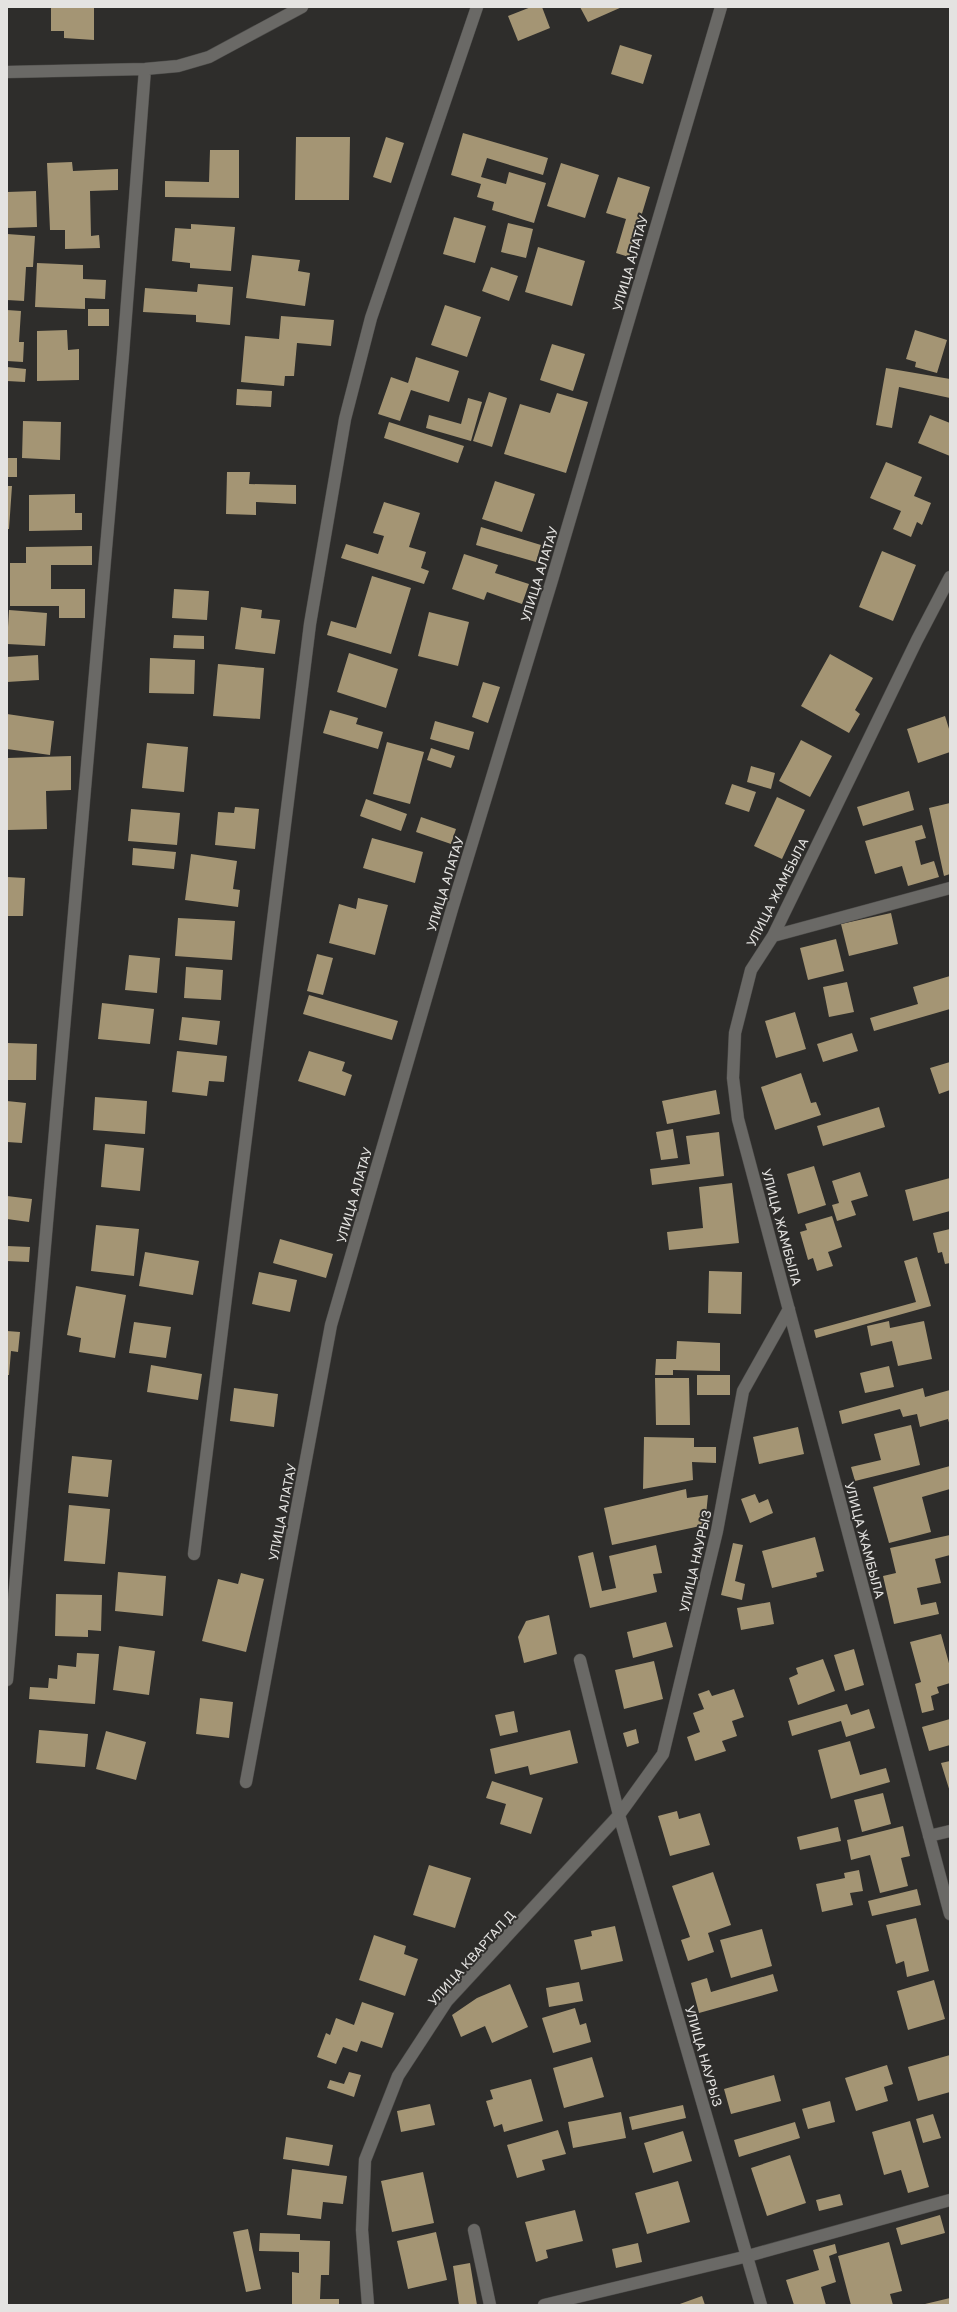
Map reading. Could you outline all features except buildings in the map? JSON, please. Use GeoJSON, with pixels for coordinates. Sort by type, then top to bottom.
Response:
{"type":"FeatureCollection","features":[{"type":"Feature","properties":{"kind":"street"},"geometry":{"type":"LineString","coordinates":[[7,72],[145,69],[178,66],[209,57],[302,7]]}},
{"type":"Feature","properties":{"kind":"street"},"geometry":{"type":"LineString","coordinates":[[194,1554],[310,624],[345,419],[371,318],[477,7]]}},
{"type":"Feature","properties":{"kind":"street","name":"УЛИЦА АЛАТАУ"},"geometry":{"type":"LineString","coordinates":[[246,1782],[331,1325],[454,901],[552,580],[721,7]]}},
{"type":"Feature","properties":{"kind":"street"},"geometry":{"type":"LineString","coordinates":[[7,1680],[123,354],[145,69]]}},
{"type":"Feature","properties":{"kind":"street","name":"УЛИЦА ЖАМБЫЛА"},"geometry":{"type":"LineString","coordinates":[[950,577],[773,936],[751,970],[735,1033],[733,1078],[738,1119],[950,1914]]}},
{"type":"Feature","properties":{"kind":"street"},"geometry":{"type":"LineString","coordinates":[[773,936],[950,888]]}},
{"type":"Feature","properties":{"kind":"street","name":"УЛИЦА НАУРЫЗ"},"geometry":{"type":"LineString","coordinates":[[619,1815],[663,1754],[717,1531],[743,1392],[789,1309]]}},
{"type":"Feature","properties":{"kind":"street","name":"УЛИЦА НАУРЫЗ"},"geometry":{"type":"LineString","coordinates":[[580,1660],[619,1815],[761,2305]]}},
{"type":"Feature","properties":{"kind":"street","name":"УЛИЦА КВАРТАЛ Д"},"geometry":{"type":"LineString","coordinates":[[368,2305],[362,2230],[365,2160],[398,2076],[447,2001],[619,1815]]}},
{"type":"Feature","properties":{"kind":"street"},"geometry":{"type":"LineString","coordinates":[[929,1836],[950,1831]]}},
{"type":"Feature","properties":{"kind":"street"},"geometry":{"type":"LineString","coordinates":[[544,2305],[748,2256],[950,2200]]}},
{"type":"Feature","properties":{"kind":"street"},"geometry":{"type":"LineString","coordinates":[[474,2230],[490,2305]]}}]}
